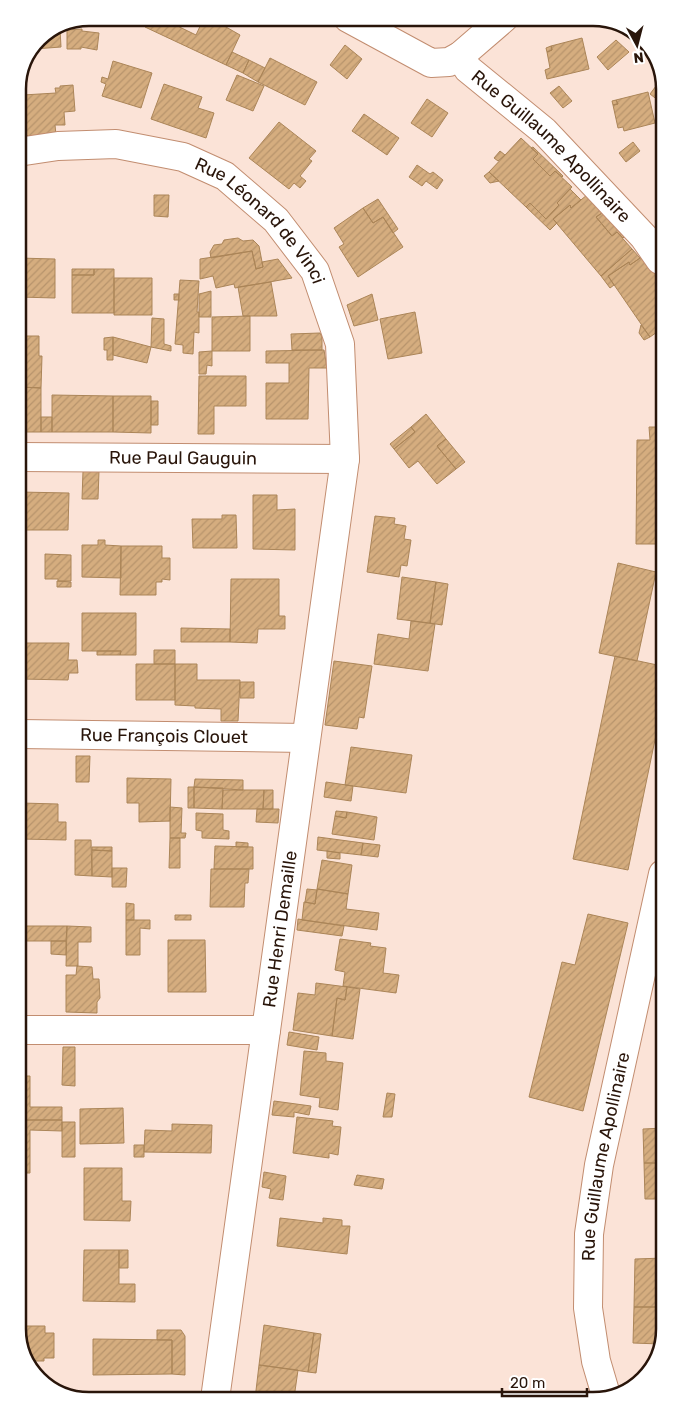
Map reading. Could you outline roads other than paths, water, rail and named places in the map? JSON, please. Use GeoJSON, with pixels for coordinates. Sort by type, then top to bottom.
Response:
{"type":"FeatureCollection","features":[{"type":"Feature","properties":{"kind":"street"},"geometry":{"type":"LineString","coordinates":[[363,26],[431,63],[449,62],[460,56],[495,26]]}},
{"type":"Feature","properties":{"kind":"street","name":"Rue Guillaume Apollinaire"},"geometry":{"type":"LineString","coordinates":[[460,56],[468,69],[544,131],[644,237],[656,254]]}},
{"type":"Feature","properties":{"kind":"street","name":"Rue Léonard de Vinci"},"geometry":{"type":"LineString","coordinates":[[26,151],[58,146],[116,144],[183,157],[225,176],[276,220],[315,271],[340,344],[345,459]]}},
{"type":"Feature","properties":{"kind":"street","name":"Rue Paul Gauguin"},"geometry":{"type":"LineString","coordinates":[[26,457],[345,459]]}},
{"type":"Feature","properties":{"kind":"street","name":"Rue Henri Demaille"},"geometry":{"type":"LineString","coordinates":[[216,1392],[345,459]]}},
{"type":"Feature","properties":{"kind":"street","name":"Rue François Clouet"},"geometry":{"type":"LineString","coordinates":[[26,734],[306,738]]}},
{"type":"Feature","properties":{"kind":"street","name":"Rue Guillaume Apollinaire"},"geometry":{"type":"LineString","coordinates":[[605,1391],[596,1361],[588,1308],[589,1234],[599,1165],[656,927]]}},
{"type":"Feature","properties":{"kind":"street"},"geometry":{"type":"LineString","coordinates":[[26,1030],[266,1030]]}}]}
